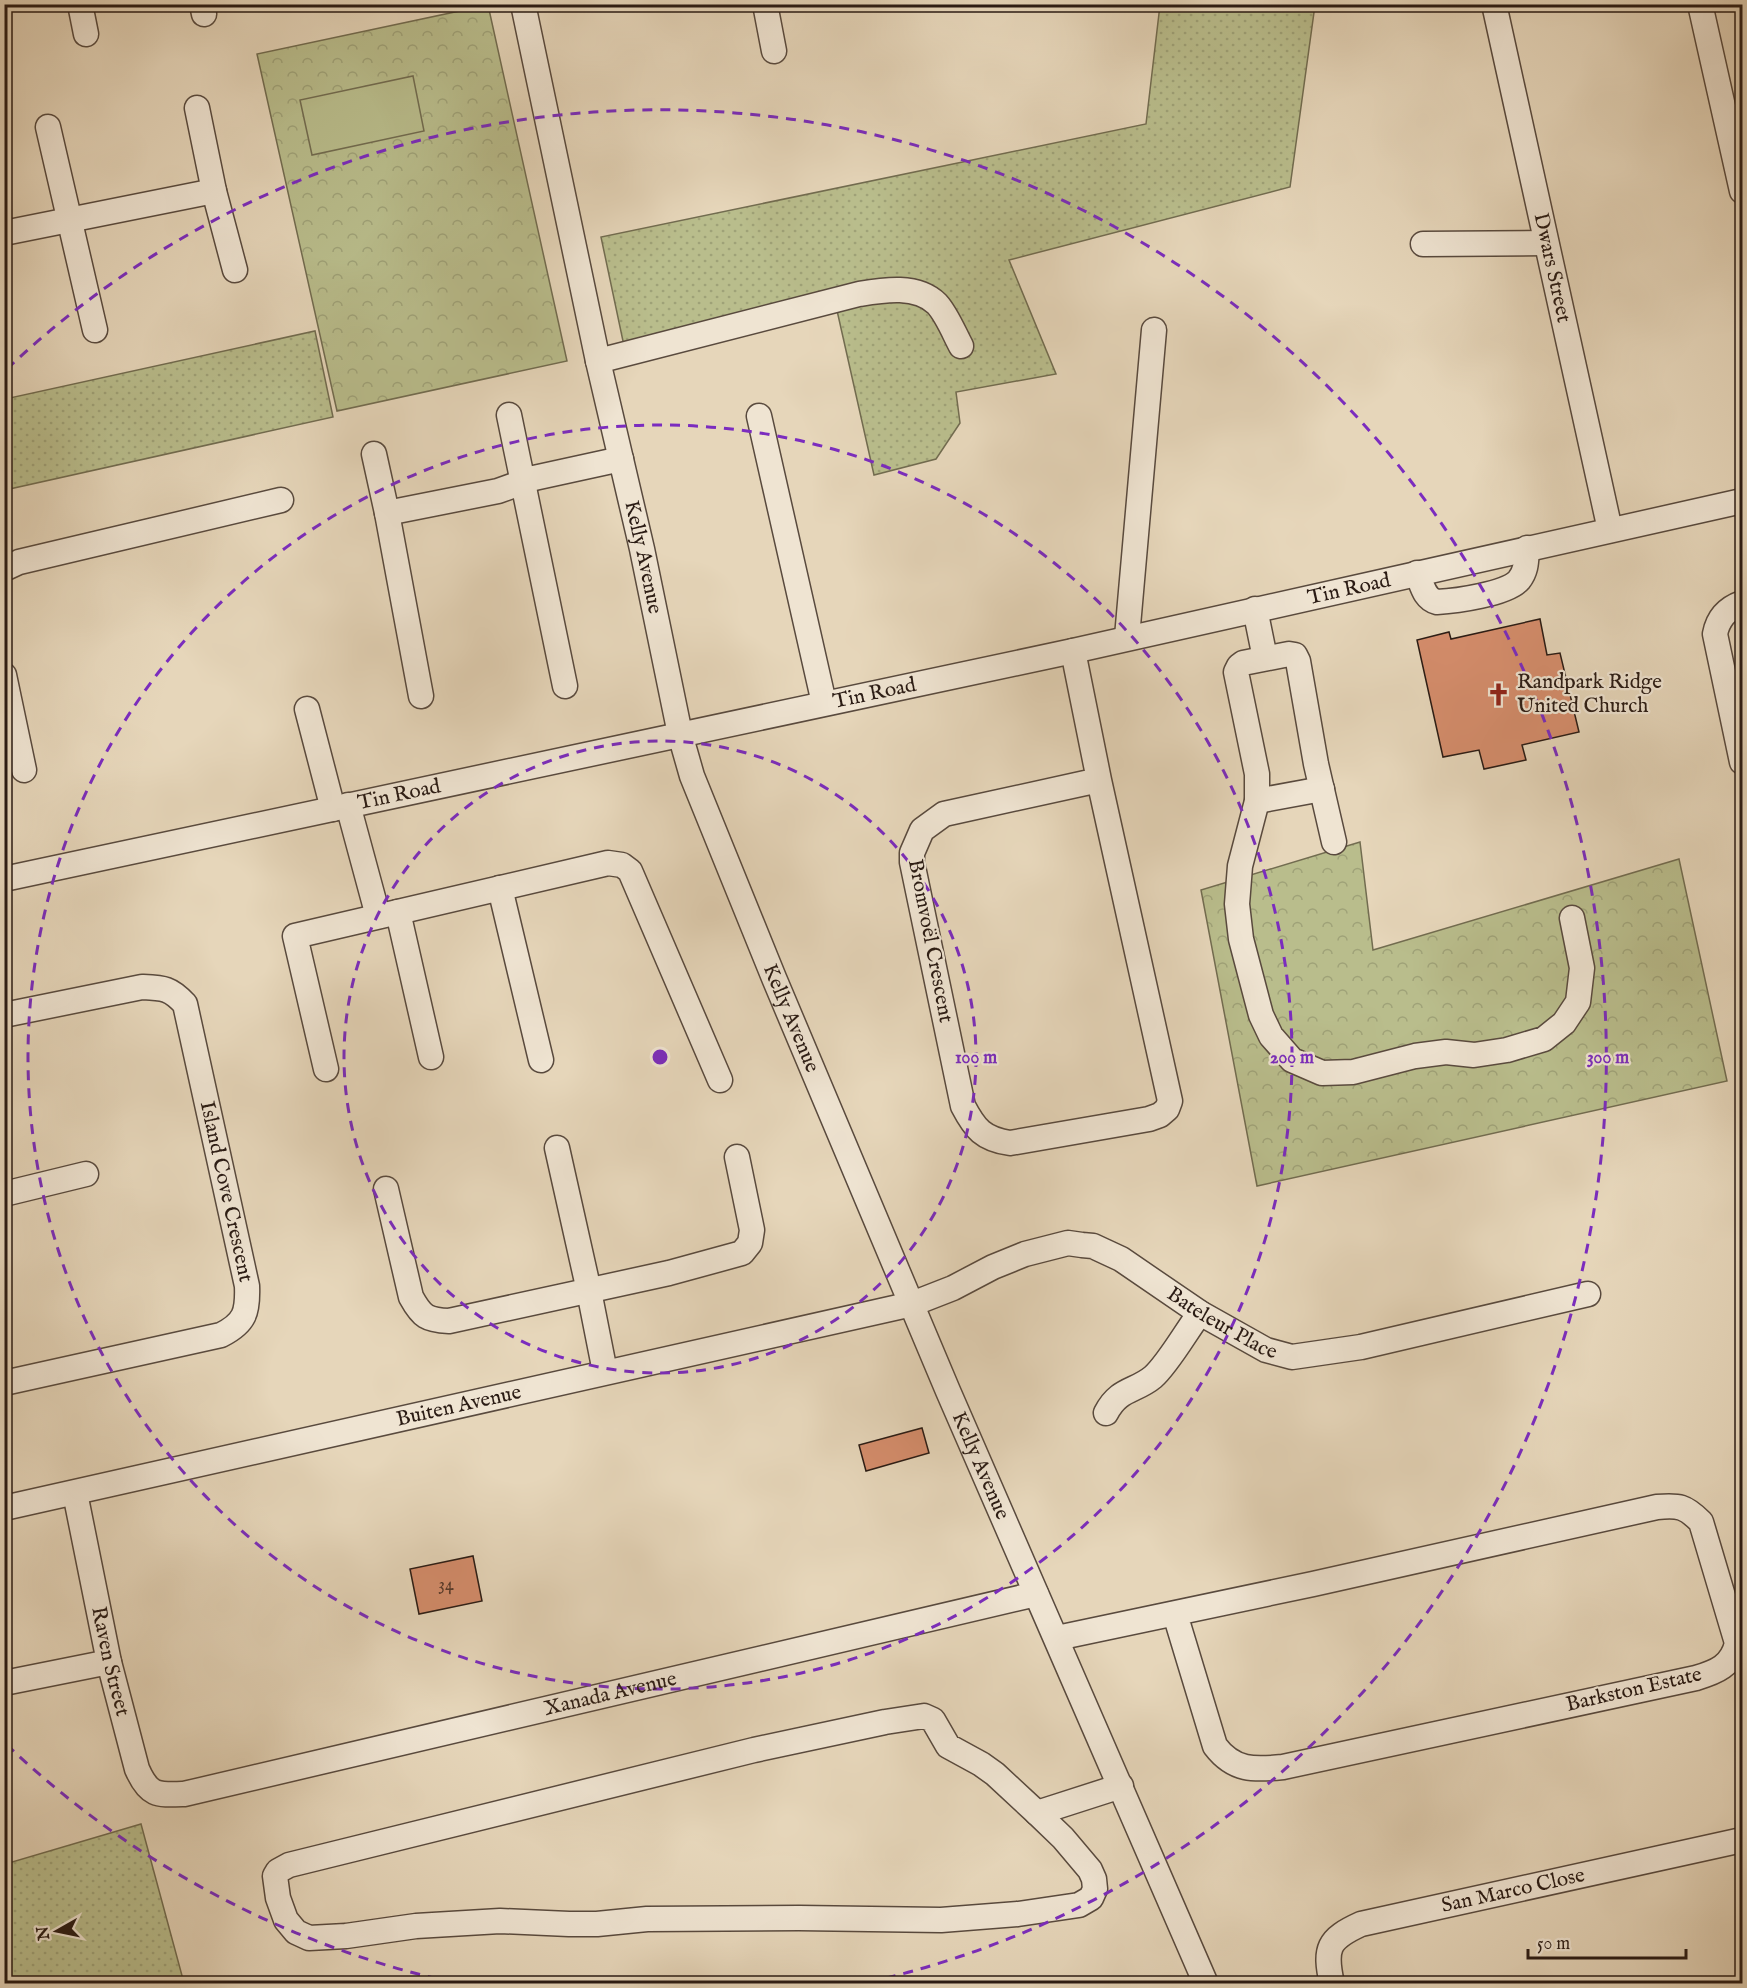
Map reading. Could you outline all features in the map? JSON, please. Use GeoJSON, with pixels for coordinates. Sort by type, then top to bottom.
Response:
{"type":"FeatureCollection","features":[{"type":"Feature","properties":{"kind":"street"},"geometry":{"type":"LineString","coordinates":[[80,4],[86,34]]}},
{"type":"Feature","properties":{"kind":"street","name":"Kelly Avenue"},"geometry":{"type":"LineString","coordinates":[[523,4],[598,361],[680,734],[692,776],[765,957],[948,1390],[1206,1983]]}},
{"type":"Feature","properties":{"kind":"street"},"geometry":{"type":"LineString","coordinates":[[765,4],[774,51]]}},
{"type":"Feature","properties":{"kind":"street","name":"Dwars Street"},"geometry":{"type":"LineString","coordinates":[[1494,4],[1610,530]]}},
{"type":"Feature","properties":{"kind":"street"},"geometry":{"type":"LineString","coordinates":[[1700,4],[1743,191]]}},
{"type":"Feature","properties":{"kind":"street"},"geometry":{"type":"LineString","coordinates":[[197,108],[214,190],[235,270]]}},
{"type":"Feature","properties":{"kind":"street"},"geometry":{"type":"LineString","coordinates":[[48,127],[95,330]]}},
{"type":"Feature","properties":{"kind":"street"},"geometry":{"type":"LineString","coordinates":[[4,233],[214,190]]}},
{"type":"Feature","properties":{"kind":"street"},"geometry":{"type":"LineString","coordinates":[[1423,244],[1546,243]]}},
{"type":"Feature","properties":{"kind":"street"},"geometry":{"type":"LineString","coordinates":[[598,361],[859,294],[885,290],[912,292],[926,296],[938,305],[961,346]]}},
{"type":"Feature","properties":{"kind":"street"},"geometry":{"type":"LineString","coordinates":[[1127,637],[1154,330]]}},
{"type":"Feature","properties":{"kind":"street"},"geometry":{"type":"LineString","coordinates":[[509,415],[565,686]]}},
{"type":"Feature","properties":{"kind":"street"},"geometry":{"type":"LineString","coordinates":[[759,416],[824,703]]}},
{"type":"Feature","properties":{"kind":"street"},"geometry":{"type":"LineString","coordinates":[[374,454],[421,696]]}},
{"type":"Feature","properties":{"kind":"street"},"geometry":{"type":"LineString","coordinates":[[387,513],[498,491],[534,478],[621,459]]}},
{"type":"Feature","properties":{"kind":"street"},"geometry":{"type":"LineString","coordinates":[[4,569],[19,562],[281,500]]}},
{"type":"Feature","properties":{"kind":"street","name":"Tin Road"},"geometry":{"type":"LineString","coordinates":[[4,879],[1073,651],[1127,637],[1743,501]]}},
{"type":"Feature","properties":{"kind":"street"},"geometry":{"type":"LineString","coordinates":[[1417,573],[1425,594],[1430,600],[1437,602],[1499,591],[1515,584],[1520,579],[1526,569],[1527,548]]}},
{"type":"Feature","properties":{"kind":"street"},"geometry":{"type":"LineString","coordinates":[[1743,603],[1732,607],[1725,614],[1717,624],[1715,634],[1743,762]]}},
{"type":"Feature","properties":{"kind":"street"},"geometry":{"type":"LineString","coordinates":[[1255,609],[1265,658]]}},
{"type":"Feature","properties":{"kind":"street","name":"Bromvoël Crescent"},"geometry":{"type":"LineString","coordinates":[[1073,651],[1170,1101],[1167,1109],[1160,1115],[1134,1123],[1010,1143],[990,1139],[971,1123],[963,1106],[912,853],[922,830],[944,814],[1099,780]]}},
{"type":"Feature","properties":{"kind":"street"},"geometry":{"type":"LineString","coordinates":[[1334,842],[1295,655],[1289,654],[1243,663],[1236,672],[1257,774],[1257,801],[1240,866],[1237,904],[1241,939],[1261,1015],[1271,1036],[1292,1060],[1322,1073],[1353,1072],[1415,1056],[1446,1052],[1473,1055],[1507,1050],[1544,1039],[1564,1023],[1578,1002],[1582,968],[1572,918]]}},
{"type":"Feature","properties":{"kind":"street"},"geometry":{"type":"LineString","coordinates":[[4,675],[24,770]]}},
{"type":"Feature","properties":{"kind":"street"},"geometry":{"type":"LineString","coordinates":[[307,709],[340,807],[388,914],[431,1057]]}},
{"type":"Feature","properties":{"kind":"street"},"geometry":{"type":"LineString","coordinates":[[1257,801],[1322,789]]}},
{"type":"Feature","properties":{"kind":"street"},"geometry":{"type":"LineString","coordinates":[[326,1069],[295,936],[608,863],[622,865],[630,871],[720,1080]]}},
{"type":"Feature","properties":{"kind":"street"},"geometry":{"type":"LineString","coordinates":[[500,888],[541,1060]]}},
{"type":"Feature","properties":{"kind":"street","name":"Island Cove Crescent"},"geometry":{"type":"LineString","coordinates":[[4,1015],[142,987],[163,987],[175,993],[185,1004],[245,1275],[248,1305],[237,1327],[221,1335],[4,1383]]}},
{"type":"Feature","properties":{"kind":"street"},"geometry":{"type":"LineString","coordinates":[[557,1148],[590,1291],[605,1372]]}},
{"type":"Feature","properties":{"kind":"street"},"geometry":{"type":"LineString","coordinates":[[386,1189],[411,1297],[418,1309],[433,1320],[449,1321],[590,1291],[736,1256],[747,1249],[752,1230],[737,1157]]}},
{"type":"Feature","properties":{"kind":"street"},"geometry":{"type":"LineString","coordinates":[[4,1194],[86,1174]]}},
{"type":"Feature","properties":{"kind":"street","name":"Bateleur Place"},"geometry":{"type":"LineString","coordinates":[[912,1304],[953,1288],[1013,1258],[1039,1249],[1068,1243],[1093,1246],[1121,1259],[1200,1313],[1266,1350],[1292,1358],[1361,1347],[1588,1294]]}},
{"type":"Feature","properties":{"kind":"street","name":"Buiten Avenue"},"geometry":{"type":"LineString","coordinates":[[4,1508],[912,1304]]}},
{"type":"Feature","properties":{"kind":"street"},"geometry":{"type":"LineString","coordinates":[[1106,1413],[1122,1393],[1152,1378],[1162,1368],[1200,1313]]}},
{"type":"Feature","properties":{"kind":"street","name":"Raven Street"},"geometry":{"type":"LineString","coordinates":[[75,1493],[109,1662],[137,1770],[150,1790],[163,1794],[184,1794]]}},
{"type":"Feature","properties":{"kind":"street","name":"Barkston Estate"},"geometry":{"type":"LineString","coordinates":[[1057,1638],[1658,1507],[1674,1506],[1690,1511],[1701,1522],[1737,1643],[1731,1660],[1721,1669],[1696,1678],[1283,1767],[1257,1770],[1235,1764],[1223,1756],[1215,1746],[1175,1614]]}},
{"type":"Feature","properties":{"kind":"street","name":"Xanada Avenue"},"geometry":{"type":"LineString","coordinates":[[184,1794],[1036,1594]]}},
{"type":"Feature","properties":{"kind":"street"},"geometry":{"type":"LineString","coordinates":[[4,1683],[109,1662]]}},
{"type":"Feature","properties":{"kind":"street"},"geometry":{"type":"LineString","coordinates":[[920,1716],[927,1716],[933,1720],[948,1746],[988,1769],[1036,1812],[1063,1838],[1093,1874],[1095,1889],[1091,1898],[1083,1904],[1018,1914],[941,1920],[799,1918],[647,1919],[597,1924],[500,1922],[416,1926],[346,1936],[309,1938],[296,1932],[286,1920],[275,1884],[278,1871],[289,1865],[683,1767],[920,1716]]}},
{"type":"Feature","properties":{"kind":"street"},"geometry":{"type":"LineString","coordinates":[[1036,1812],[1121,1786]]}},
{"type":"Feature","properties":{"kind":"street","name":"San Marco Close"},"geometry":{"type":"LineString","coordinates":[[1332,1983],[1328,1968],[1328,1954],[1334,1939],[1346,1930],[1361,1924],[1743,1840]]}},
{"type":"Feature","properties":{"kind":"green space"},"geometry":{"type":"Polygon","coordinates":[[[488,5],[567,361],[337,411],[257,54],[488,5]]]}},
{"type":"Feature","properties":{"kind":"green space"},"geometry":{"type":"Polygon","coordinates":[[[1160,5],[1315,5],[1290,187],[1009,260],[1056,374],[956,392],[960,423],[936,459],[874,475],[836,306],[627,360],[601,237],[1146,124],[1160,5]]]}},
{"type":"Feature","properties":{"kind":"green space"},"geometry":{"type":"Polygon","coordinates":[[[413,76],[424,131],[312,155],[300,100],[413,76]]]}},
{"type":"Feature","properties":{"kind":"green space"},"geometry":{"type":"Polygon","coordinates":[[[315,331],[333,417],[5,490],[5,399],[315,331]]]}},
{"type":"Feature","properties":{"kind":"green space"},"geometry":{"type":"Polygon","coordinates":[[[1360,842],[1373,950],[1679,859],[1727,1081],[1257,1186],[1201,890],[1360,842]]]}},
{"type":"Feature","properties":{"kind":"green space"},"geometry":{"type":"Polygon","coordinates":[[[141,1824],[184,1983],[5,1983],[5,1860],[9,1863],[141,1824]]]}},
{"type":"Feature","properties":{"kind":"building","name":"Randpark Ridge United Church"},"geometry":{"type":"Polygon","coordinates":[[[1540,619],[1547,655],[1560,653],[1579,732],[1522,745],[1526,760],[1484,769],[1479,750],[1443,757],[1417,640],[1449,632],[1451,639],[1540,619]]]}},
{"type":"Feature","properties":{"kind":"building"},"geometry":{"type":"Polygon","coordinates":[[[922,1428],[929,1453],[866,1471],[859,1445],[922,1428]]]}},
{"type":"Feature","properties":{"kind":"building"},"geometry":{"type":"Polygon","coordinates":[[[473,1556],[482,1601],[419,1614],[410,1569],[473,1556]]]}},
{"type":"Feature","properties":{"kind":"place","name":"Randpark Ridge United Church"},"geometry":{"type":"Point","coordinates":[1499,694]}}]}
